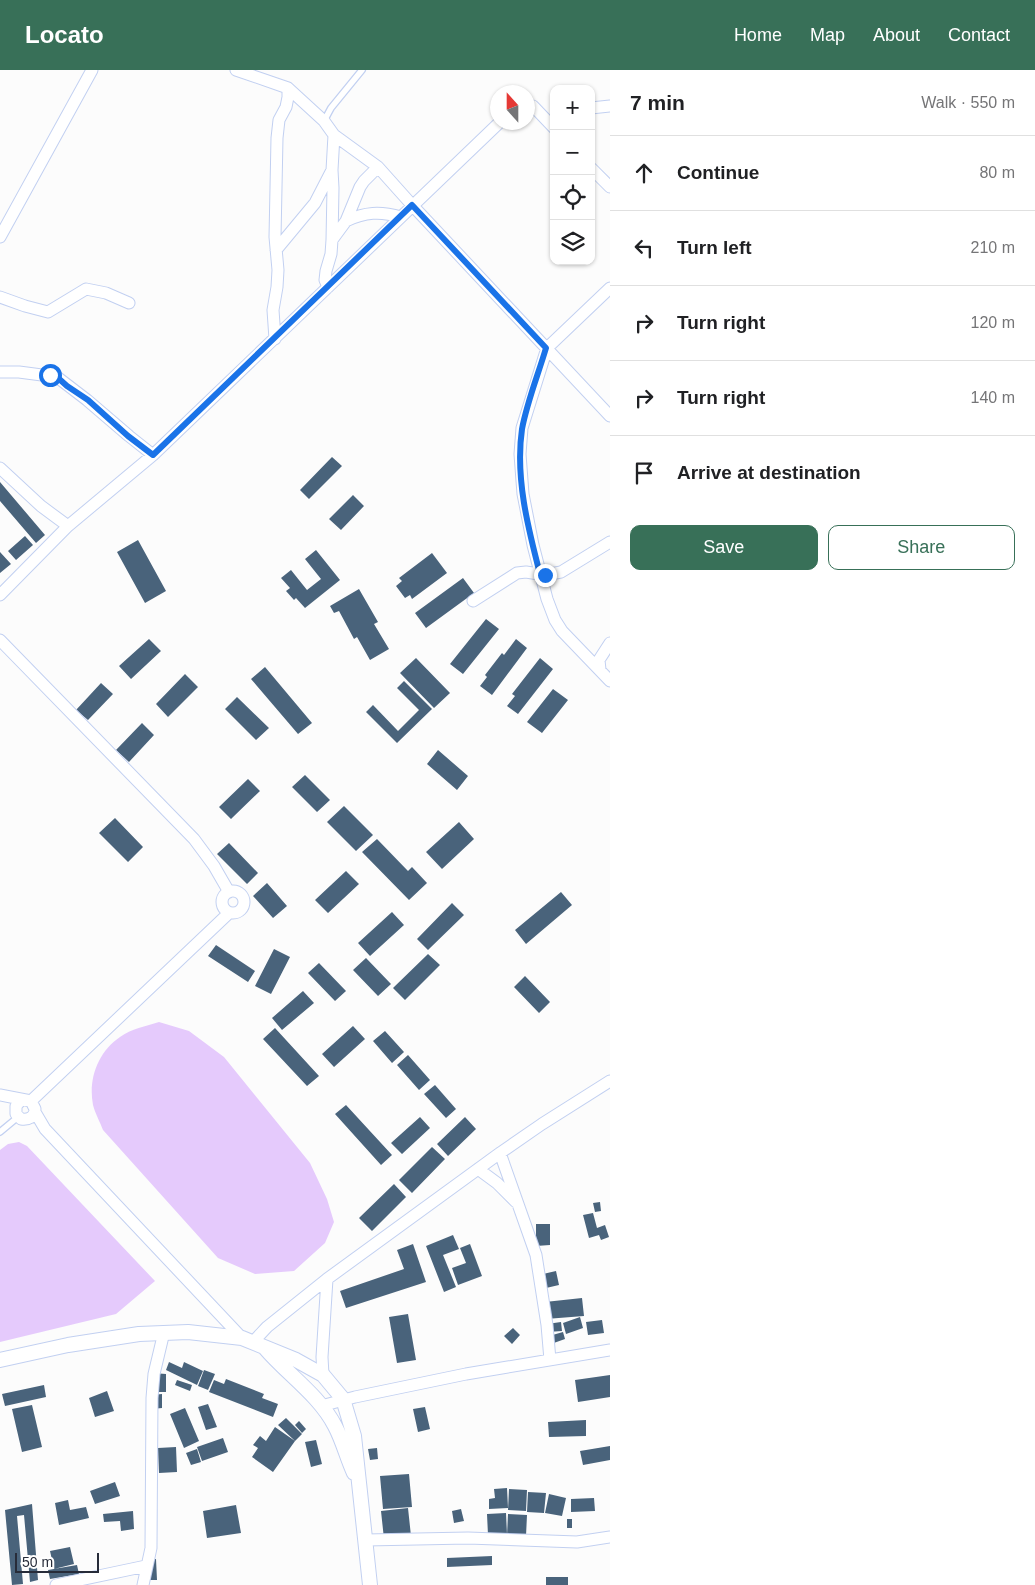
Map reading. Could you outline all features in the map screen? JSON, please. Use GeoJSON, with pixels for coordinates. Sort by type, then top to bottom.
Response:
{"type":"FeatureCollection","features":[{"type":"Feature","properties":{"kind":"street"},"geometry":{"type":"LineString","coordinates":[[0,237],[92,70]]}},
{"type":"Feature","properties":{"kind":"street"},"geometry":{"type":"LineString","coordinates":[[236,70],[288,88],[324,121],[334,135],[378,167],[610,416]]}},
{"type":"Feature","properties":{"kind":"street"},"geometry":{"type":"LineString","coordinates":[[275,339],[273,310],[278,270],[274,237],[277,138],[279,120],[286,107],[288,88]]}},
{"type":"Feature","properties":{"kind":"street"},"geometry":{"type":"LineString","coordinates":[[595,108],[610,106]]}},
{"type":"Feature","properties":{"kind":"street"},"geometry":{"type":"LineString","coordinates":[[535,107],[548,117]]}},
{"type":"Feature","properties":{"kind":"street"},"geometry":{"type":"LineString","coordinates":[[0,595],[68,526],[153,455],[492,130]]}},
{"type":"Feature","properties":{"kind":"street"},"geometry":{"type":"LineString","coordinates":[[328,287],[325,280],[332,240],[334,135]]}},
{"type":"Feature","properties":{"kind":"street"},"geometry":{"type":"LineString","coordinates":[[332,240],[346,220],[364,181],[378,167]]}},
{"type":"Feature","properties":{"kind":"street"},"geometry":{"type":"LineString","coordinates":[[276,250],[315,203],[332,170]]}},
{"type":"Feature","properties":{"kind":"street"},"geometry":{"type":"LineString","coordinates":[[595,172],[610,187]]}},
{"type":"Feature","properties":{"kind":"street"},"geometry":{"type":"LineString","coordinates":[[346,220],[375,212],[400,217]]}},
{"type":"Feature","properties":{"kind":"street"},"geometry":{"type":"LineString","coordinates":[[610,288],[546,348],[522,428],[520,454],[523,494],[533,545],[547,599],[555,620],[562,632],[610,681]]}},
{"type":"Feature","properties":{"kind":"street"},"geometry":{"type":"LineString","coordinates":[[0,297],[48,312],[86,290],[106,293],[129,303]]}},
{"type":"Feature","properties":{"kind":"street"},"geometry":{"type":"LineString","coordinates":[[0,372],[19,372],[57,377],[88,400],[128,436],[153,455]]}},
{"type":"Feature","properties":{"kind":"street"},"geometry":{"type":"LineString","coordinates":[[0,468],[41,506],[68,526]]}},
{"type":"Feature","properties":{"kind":"street"},"geometry":{"type":"LineString","coordinates":[[473,601],[517,573],[545,575],[561,572],[610,542]]}},
{"type":"Feature","properties":{"kind":"street"},"geometry":{"type":"LineString","coordinates":[[0,640],[194,838],[214,866],[229,892]]}},
{"type":"Feature","properties":{"kind":"street"},"geometry":{"type":"LineString","coordinates":[[600,670],[599,660],[610,643]]}},
{"type":"Feature","properties":{"kind":"street"},"geometry":{"type":"LineString","coordinates":[[20,1117],[16,1106],[29,1104],[228,913],[238,912],[241,909],[244,900],[238,893],[229,892],[222,899],[224,910],[228,913]]}},
{"type":"Feature","properties":{"kind":"street"},"geometry":{"type":"LineString","coordinates":[[252,1342],[267,1327],[327,1279],[500,1153],[610,1081]]}},
{"type":"Feature","properties":{"kind":"street"},"geometry":{"type":"LineString","coordinates":[[0,1096],[29,1104],[44,1130],[252,1342],[296,1379],[321,1406],[335,1426],[359,1486]]}},
{"type":"Feature","properties":{"kind":"street"},"geometry":{"type":"LineString","coordinates":[[0,1096],[20,1117],[44,1130]]}},
{"type":"Feature","properties":{"kind":"street"},"geometry":{"type":"LineString","coordinates":[[20,1117],[30,1119],[29,1104]]}},
{"type":"Feature","properties":{"kind":"street"},"geometry":{"type":"LineString","coordinates":[[500,1153],[536,1255],[547,1325],[550,1360]]}},
{"type":"Feature","properties":{"kind":"street"},"geometry":{"type":"LineString","coordinates":[[478,1169],[497,1183],[519,1205]]}},
{"type":"Feature","properties":{"kind":"street"},"geometry":{"type":"LineString","coordinates":[[323,1375],[322,1357],[327,1279]]}},
{"type":"Feature","properties":{"kind":"street"},"geometry":{"type":"LineString","coordinates":[[143,1585],[151,1548],[152,1398],[154,1374],[164,1332]]}},
{"type":"Feature","properties":{"kind":"street"},"geometry":{"type":"LineString","coordinates":[[0,1360],[103,1339],[138,1334],[188,1332],[252,1342],[296,1360],[323,1375],[343,1399],[354,1436],[370,1585]]}},
{"type":"Feature","properties":{"kind":"street"},"geometry":{"type":"LineString","coordinates":[[321,1406],[343,1399],[466,1374],[610,1350]]}},
{"type":"Feature","properties":{"kind":"street"},"geometry":{"type":"LineString","coordinates":[[366,1540],[468,1538],[577,1542],[610,1537]]}},
{"type":"Feature","properties":{"kind":"street"},"geometry":{"type":"LineString","coordinates":[[56,1585],[146,1566]]}},
{"type":"Feature","properties":{"kind":"lane"},"geometry":{"type":"LineString","coordinates":[[324,121],[331,108],[362,70]]}},
{"type":"Feature","properties":{"kind":"lane"},"geometry":{"type":"LineString","coordinates":[[0,1132],[20,1117]]}},
{"type":"Feature","properties":{"kind":"shaded area"},"geometry":{"type":"Polygon","coordinates":[[[159,1022],[189,1031],[224,1057],[310,1163],[327,1199],[334,1222],[325,1243],[294,1271],[255,1274],[218,1258],[103,1130],[93,1105],[92,1095],[94,1076],[100,1058],[112,1043],[124,1034],[159,1022]]]}},
{"type":"Feature","properties":{"kind":"shaded area"},"geometry":{"type":"Polygon","coordinates":[[[19,1142],[27,1146],[155,1281],[116,1314],[0,1342],[0,1150],[8,1144],[19,1142]]]}},
{"type":"Feature","properties":{"kind":"building"},"geometry":{"type":"Polygon","coordinates":[[[332,457],[342,466],[309,499],[300,490],[332,457]]]}},
{"type":"Feature","properties":{"kind":"building"},"geometry":{"type":"Polygon","coordinates":[[[0,482],[45,535],[36,543],[0,501],[0,482]]]}},
{"type":"Feature","properties":{"kind":"building"},"geometry":{"type":"Polygon","coordinates":[[[353,495],[364,506],[341,530],[329,519],[353,495]]]}},
{"type":"Feature","properties":{"kind":"building"},"geometry":{"type":"Polygon","coordinates":[[[25,536],[33,545],[16,560],[8,551],[25,536]]]}},
{"type":"Feature","properties":{"kind":"building"},"geometry":{"type":"Polygon","coordinates":[[[138,540],[166,591],[145,603],[117,552],[138,540]]]}},
{"type":"Feature","properties":{"kind":"building"},"geometry":{"type":"Polygon","coordinates":[[[316,550],[340,580],[305,608],[286,591],[290,588],[281,578],[291,570],[307,590],[321,579],[305,559],[316,550]]]}},
{"type":"Feature","properties":{"kind":"building"},"geometry":{"type":"Polygon","coordinates":[[[0,552],[11,564],[0,573],[0,552]]]}},
{"type":"Feature","properties":{"kind":"building"},"geometry":{"type":"Polygon","coordinates":[[[432,553],[447,573],[412,599],[410,595],[405,598],[396,586],[402,581],[399,578],[432,553]]]}},
{"type":"Feature","properties":{"kind":"building"},"geometry":{"type":"Polygon","coordinates":[[[463,578],[474,593],[426,628],[415,613],[463,578]]]}},
{"type":"Feature","properties":{"kind":"building"},"geometry":{"type":"Polygon","coordinates":[[[359,589],[378,622],[374,624],[389,649],[370,660],[357,637],[354,639],[339,611],[334,613],[330,606],[359,589]]]}},
{"type":"Feature","properties":{"kind":"building"},"geometry":{"type":"Polygon","coordinates":[[[486,619],[499,629],[463,674],[450,664],[486,619]]]}},
{"type":"Feature","properties":{"kind":"building"},"geometry":{"type":"Polygon","coordinates":[[[149,639],[161,651],[131,679],[119,666],[149,639]]]}},
{"type":"Feature","properties":{"kind":"building"},"geometry":{"type":"Polygon","coordinates":[[[516,639],[527,648],[492,695],[480,686],[487,677],[485,675],[516,639]]]}},
{"type":"Feature","properties":{"kind":"building"},"geometry":{"type":"Polygon","coordinates":[[[416,658],[450,693],[434,708],[400,673],[416,658]]]}},
{"type":"Feature","properties":{"kind":"building"},"geometry":{"type":"Polygon","coordinates":[[[540,658],[553,669],[518,714],[507,706],[515,696],[512,694],[540,658]]]}},
{"type":"Feature","properties":{"kind":"building"},"geometry":{"type":"Polygon","coordinates":[[[265,667],[312,723],[298,734],[251,679],[265,667]]]}},
{"type":"Feature","properties":{"kind":"building"},"geometry":{"type":"Polygon","coordinates":[[[185,674],[198,687],[168,717],[156,704],[185,674]]]}},
{"type":"Feature","properties":{"kind":"building"},"geometry":{"type":"Polygon","coordinates":[[[404,681],[432,709],[397,743],[366,712],[373,705],[398,731],[419,710],[397,688],[404,681]]]}},
{"type":"Feature","properties":{"kind":"building"},"geometry":{"type":"Polygon","coordinates":[[[101,683],[113,694],[88,720],[76,710],[101,683]]]}},
{"type":"Feature","properties":{"kind":"building"},"geometry":{"type":"Polygon","coordinates":[[[553,689],[568,700],[542,733],[527,722],[553,689]]]}},
{"type":"Feature","properties":{"kind":"building"},"geometry":{"type":"Polygon","coordinates":[[[237,697],[269,728],[256,740],[225,709],[237,697]]]}},
{"type":"Feature","properties":{"kind":"building"},"geometry":{"type":"Polygon","coordinates":[[[142,723],[154,735],[129,762],[116,750],[142,723]]]}},
{"type":"Feature","properties":{"kind":"building"},"geometry":{"type":"Polygon","coordinates":[[[438,750],[468,776],[457,790],[427,764],[438,750]]]}},
{"type":"Feature","properties":{"kind":"building"},"geometry":{"type":"Polygon","coordinates":[[[305,775],[330,800],[317,812],[292,787],[305,775]]]}},
{"type":"Feature","properties":{"kind":"building"},"geometry":{"type":"Polygon","coordinates":[[[248,779],[260,791],[231,819],[219,807],[248,779]]]}},
{"type":"Feature","properties":{"kind":"building"},"geometry":{"type":"Polygon","coordinates":[[[344,806],[373,835],[356,851],[327,822],[344,806]]]}},
{"type":"Feature","properties":{"kind":"building"},"geometry":{"type":"Polygon","coordinates":[[[115,818],[143,847],[128,862],[99,833],[115,818]]]}},
{"type":"Feature","properties":{"kind":"building"},"geometry":{"type":"Polygon","coordinates":[[[459,822],[474,839],[442,869],[426,852],[459,822]]]}},
{"type":"Feature","properties":{"kind":"building"},"geometry":{"type":"Polygon","coordinates":[[[377,839],[408,871],[412,867],[427,883],[409,900],[362,852],[377,839]]]}},
{"type":"Feature","properties":{"kind":"building"},"geometry":{"type":"Polygon","coordinates":[[[229,843],[258,873],[247,884],[217,854],[229,843]]]}},
{"type":"Feature","properties":{"kind":"building"},"geometry":{"type":"Polygon","coordinates":[[[346,871],[359,884],[328,913],[315,900],[346,871]]]}},
{"type":"Feature","properties":{"kind":"building"},"geometry":{"type":"Polygon","coordinates":[[[267,883],[287,906],[273,918],[253,896],[267,883]]]}},
{"type":"Feature","properties":{"kind":"building"},"geometry":{"type":"Polygon","coordinates":[[[561,892],[572,905],[526,944],[515,930],[561,892]]]}},
{"type":"Feature","properties":{"kind":"building"},"geometry":{"type":"Polygon","coordinates":[[[452,903],[464,915],[428,950],[417,939],[452,903]]]}},
{"type":"Feature","properties":{"kind":"building"},"geometry":{"type":"Polygon","coordinates":[[[392,912],[404,925],[370,956],[358,943],[392,912]]]}},
{"type":"Feature","properties":{"kind":"building"},"geometry":{"type":"Polygon","coordinates":[[[216,945],[255,971],[248,982],[208,956],[216,945]]]}},
{"type":"Feature","properties":{"kind":"building"},"geometry":{"type":"Polygon","coordinates":[[[274,949],[290,957],[271,994],[255,986],[274,949]]]}},
{"type":"Feature","properties":{"kind":"building"},"geometry":{"type":"Polygon","coordinates":[[[428,954],[440,965],[405,1000],[393,988],[428,954]]]}},
{"type":"Feature","properties":{"kind":"building"},"geometry":{"type":"Polygon","coordinates":[[[366,958],[391,984],[378,996],[353,970],[366,958]]]}},
{"type":"Feature","properties":{"kind":"building"},"geometry":{"type":"Polygon","coordinates":[[[319,963],[346,991],[335,1001],[308,973],[319,963]]]}},
{"type":"Feature","properties":{"kind":"building"},"geometry":{"type":"Polygon","coordinates":[[[525,976],[550,1002],[539,1013],[514,987],[525,976]]]}},
{"type":"Feature","properties":{"kind":"building"},"geometry":{"type":"Polygon","coordinates":[[[303,991],[314,1003],[282,1030],[272,1018],[303,991]]]}},
{"type":"Feature","properties":{"kind":"building"},"geometry":{"type":"Polygon","coordinates":[[[353,1026],[365,1039],[334,1067],[322,1054],[353,1026]]]}},
{"type":"Feature","properties":{"kind":"building"},"geometry":{"type":"Polygon","coordinates":[[[275,1028],[319,1076],[307,1086],[263,1039],[275,1028]]]}},
{"type":"Feature","properties":{"kind":"building"},"geometry":{"type":"Polygon","coordinates":[[[385,1031],[404,1052],[392,1063],[373,1041],[385,1031]]]}},
{"type":"Feature","properties":{"kind":"building"},"geometry":{"type":"Polygon","coordinates":[[[408,1055],[430,1080],[419,1090],[397,1065],[408,1055]]]}},
{"type":"Feature","properties":{"kind":"building"},"geometry":{"type":"Polygon","coordinates":[[[435,1085],[456,1109],[446,1118],[424,1094],[435,1085]]]}},
{"type":"Feature","properties":{"kind":"building"},"geometry":{"type":"Polygon","coordinates":[[[346,1105],[392,1155],[381,1165],[335,1114],[346,1105]]]}},
{"type":"Feature","properties":{"kind":"building"},"geometry":{"type":"Polygon","coordinates":[[[420,1117],[430,1128],[402,1154],[391,1143],[420,1117]]]}},
{"type":"Feature","properties":{"kind":"building"},"geometry":{"type":"Polygon","coordinates":[[[465,1117],[476,1129],[448,1156],[437,1144],[465,1117]]]}},
{"type":"Feature","properties":{"kind":"building"},"geometry":{"type":"Polygon","coordinates":[[[432,1147],[445,1159],[412,1193],[399,1180],[432,1147]]]}},
{"type":"Feature","properties":{"kind":"building"},"geometry":{"type":"Polygon","coordinates":[[[394,1184],[406,1197],[372,1231],[359,1218],[394,1184]]]}},
{"type":"Feature","properties":{"kind":"building"},"geometry":{"type":"Polygon","coordinates":[[[600,1202],[601,1211],[595,1212],[593,1203],[600,1202]]]}},
{"type":"Feature","properties":{"kind":"building"},"geometry":{"type":"Polygon","coordinates":[[[593,1213],[597,1228],[605,1225],[609,1237],[601,1240],[599,1235],[589,1238],[583,1215],[593,1213]]]}},
{"type":"Feature","properties":{"kind":"building"},"geometry":{"type":"Polygon","coordinates":[[[536,1224],[550,1224],[550,1245],[536,1246],[536,1224]]]}},
{"type":"Feature","properties":{"kind":"building"},"geometry":{"type":"Polygon","coordinates":[[[453,1235],[459,1249],[443,1255],[456,1287],[444,1292],[426,1246],[453,1235]]]}},
{"type":"Feature","properties":{"kind":"building"},"geometry":{"type":"Polygon","coordinates":[[[413,1244],[426,1282],[346,1308],[340,1291],[404,1269],[397,1250],[413,1244]]]}},
{"type":"Feature","properties":{"kind":"building"},"geometry":{"type":"Polygon","coordinates":[[[470,1244],[482,1276],[458,1285],[452,1268],[466,1263],[460,1248],[470,1244]]]}},
{"type":"Feature","properties":{"kind":"building"},"geometry":{"type":"Polygon","coordinates":[[[556,1271],[559,1285],[546,1288],[543,1274],[556,1271]]]}},
{"type":"Feature","properties":{"kind":"building"},"geometry":{"type":"Polygon","coordinates":[[[582,1298],[584,1316],[546,1319],[545,1302],[582,1298]]]}},
{"type":"Feature","properties":{"kind":"building"},"geometry":{"type":"Polygon","coordinates":[[[408,1314],[416,1360],[397,1363],[389,1317],[408,1314]]]}},
{"type":"Feature","properties":{"kind":"building"},"geometry":{"type":"Polygon","coordinates":[[[580,1317],[583,1328],[566,1334],[563,1323],[580,1317]]]}},
{"type":"Feature","properties":{"kind":"building"},"geometry":{"type":"Polygon","coordinates":[[[602,1320],[604,1333],[588,1335],[586,1322],[602,1320]]]}},
{"type":"Feature","properties":{"kind":"building"},"geometry":{"type":"Polygon","coordinates":[[[561,1322],[562,1331],[548,1332],[547,1324],[561,1322]]]}},
{"type":"Feature","properties":{"kind":"building"},"geometry":{"type":"Polygon","coordinates":[[[513,1328],[520,1335],[512,1344],[504,1336],[513,1328]]]}},
{"type":"Feature","properties":{"kind":"building"},"geometry":{"type":"Polygon","coordinates":[[[563,1332],[565,1339],[551,1344],[549,1336],[563,1332]]]}},
{"type":"Feature","properties":{"kind":"building"},"geometry":{"type":"Polygon","coordinates":[[[169,1362],[182,1368],[184,1362],[203,1371],[197,1385],[166,1370],[169,1362]]]}},
{"type":"Feature","properties":{"kind":"building"},"geometry":{"type":"Polygon","coordinates":[[[204,1370],[215,1374],[208,1390],[198,1386],[204,1370]]]}},
{"type":"Feature","properties":{"kind":"building"},"geometry":{"type":"Polygon","coordinates":[[[153,1373],[166,1374],[166,1392],[152,1392],[153,1373]]]}},
{"type":"Feature","properties":{"kind":"building"},"geometry":{"type":"Polygon","coordinates":[[[610,1375],[610,1397],[578,1402],[575,1380],[610,1375]]]}},
{"type":"Feature","properties":{"kind":"building"},"geometry":{"type":"Polygon","coordinates":[[[226,1379],[264,1394],[262,1398],[278,1404],[273,1417],[209,1392],[214,1380],[224,1384],[226,1379]]]}},
{"type":"Feature","properties":{"kind":"building"},"geometry":{"type":"Polygon","coordinates":[[[177,1380],[192,1385],[190,1391],[175,1385],[177,1380]]]}},
{"type":"Feature","properties":{"kind":"building"},"geometry":{"type":"Polygon","coordinates":[[[44,1385],[46,1397],[5,1406],[2,1394],[44,1385]]]}},
{"type":"Feature","properties":{"kind":"building"},"geometry":{"type":"Polygon","coordinates":[[[107,1391],[114,1411],[95,1417],[89,1398],[107,1391]]]}},
{"type":"Feature","properties":{"kind":"building"},"geometry":{"type":"Polygon","coordinates":[[[162,1394],[162,1408],[152,1409],[152,1395],[162,1394]]]}},
{"type":"Feature","properties":{"kind":"building"},"geometry":{"type":"Polygon","coordinates":[[[208,1404],[217,1427],[206,1430],[198,1407],[208,1404]]]}},
{"type":"Feature","properties":{"kind":"building"},"geometry":{"type":"Polygon","coordinates":[[[32,1405],[42,1447],[22,1452],[12,1409],[32,1405]]]}},
{"type":"Feature","properties":{"kind":"building"},"geometry":{"type":"Polygon","coordinates":[[[425,1407],[430,1429],[418,1432],[413,1409],[425,1407]]]}},
{"type":"Feature","properties":{"kind":"building"},"geometry":{"type":"Polygon","coordinates":[[[185,1408],[199,1441],[184,1448],[170,1414],[185,1408]]]}},
{"type":"Feature","properties":{"kind":"building"},"geometry":{"type":"Polygon","coordinates":[[[286,1418],[302,1434],[295,1441],[278,1425],[286,1418]]]}},
{"type":"Feature","properties":{"kind":"building"},"geometry":{"type":"Polygon","coordinates":[[[586,1420],[586,1436],[549,1437],[548,1422],[586,1420]]]}},
{"type":"Feature","properties":{"kind":"building"},"geometry":{"type":"Polygon","coordinates":[[[299,1421],[306,1429],[302,1433],[295,1425],[299,1421]]]}},
{"type":"Feature","properties":{"kind":"building"},"geometry":{"type":"Polygon","coordinates":[[[275,1427],[295,1441],[273,1472],[252,1457],[258,1448],[253,1445],[260,1436],[266,1441],[275,1427]]]}},
{"type":"Feature","properties":{"kind":"building"},"geometry":{"type":"Polygon","coordinates":[[[223,1438],[228,1452],[202,1461],[197,1447],[223,1438]]]}},
{"type":"Feature","properties":{"kind":"building"},"geometry":{"type":"Polygon","coordinates":[[[316,1440],[322,1464],[311,1467],[305,1442],[316,1440]]]}},
{"type":"Feature","properties":{"kind":"building"},"geometry":{"type":"Polygon","coordinates":[[[610,1446],[610,1460],[583,1465],[580,1451],[610,1446]]]}},
{"type":"Feature","properties":{"kind":"building"},"geometry":{"type":"Polygon","coordinates":[[[176,1447],[177,1472],[159,1473],[158,1448],[176,1447]]]}},
{"type":"Feature","properties":{"kind":"building"},"geometry":{"type":"Polygon","coordinates":[[[377,1448],[378,1459],[370,1460],[368,1449],[377,1448]]]}},
{"type":"Feature","properties":{"kind":"building"},"geometry":{"type":"Polygon","coordinates":[[[197,1449],[201,1462],[191,1465],[186,1453],[197,1449]]]}},
{"type":"Feature","properties":{"kind":"building"},"geometry":{"type":"Polygon","coordinates":[[[409,1474],[412,1507],[383,1509],[380,1476],[409,1474]]]}},
{"type":"Feature","properties":{"kind":"building"},"geometry":{"type":"Polygon","coordinates":[[[115,1482],[120,1496],[95,1504],[90,1491],[115,1482]]]}},
{"type":"Feature","properties":{"kind":"building"},"geometry":{"type":"Polygon","coordinates":[[[507,1488],[508,1508],[489,1509],[489,1499],[495,1498],[494,1489],[507,1488]]]}},
{"type":"Feature","properties":{"kind":"building"},"geometry":{"type":"Polygon","coordinates":[[[509,1489],[527,1490],[526,1511],[508,1510],[509,1489]]]}},
{"type":"Feature","properties":{"kind":"building"},"geometry":{"type":"Polygon","coordinates":[[[528,1492],[546,1493],[544,1513],[527,1512],[528,1492]]]}},
{"type":"Feature","properties":{"kind":"building"},"geometry":{"type":"Polygon","coordinates":[[[549,1494],[566,1498],[562,1516],[545,1513],[549,1494]]]}},
{"type":"Feature","properties":{"kind":"building"},"geometry":{"type":"Polygon","coordinates":[[[594,1498],[595,1511],[571,1512],[571,1499],[594,1498]]]}},
{"type":"Feature","properties":{"kind":"building"},"geometry":{"type":"Polygon","coordinates":[[[68,1500],[70,1510],[86,1507],[89,1518],[59,1525],[55,1503],[68,1500]]]}},
{"type":"Feature","properties":{"kind":"building"},"geometry":{"type":"Polygon","coordinates":[[[32,1504],[38,1580],[30,1582],[24,1515],[17,1516],[23,1584],[12,1585],[5,1510],[32,1504]]]}},
{"type":"Feature","properties":{"kind":"building"},"geometry":{"type":"Polygon","coordinates":[[[236,1505],[241,1533],[207,1538],[203,1511],[236,1505]]]}},
{"type":"Feature","properties":{"kind":"building"},"geometry":{"type":"Polygon","coordinates":[[[408,1508],[411,1536],[384,1539],[381,1511],[408,1508]]]}},
{"type":"Feature","properties":{"kind":"building"},"geometry":{"type":"Polygon","coordinates":[[[461,1509],[464,1521],[454,1523],[452,1511],[461,1509]]]}},
{"type":"Feature","properties":{"kind":"building"},"geometry":{"type":"Polygon","coordinates":[[[133,1511],[134,1529],[121,1531],[120,1521],[104,1522],[103,1514],[133,1511]]]}},
{"type":"Feature","properties":{"kind":"building"},"geometry":{"type":"Polygon","coordinates":[[[506,1513],[507,1534],[488,1535],[487,1514],[506,1513]]]}},
{"type":"Feature","properties":{"kind":"building"},"geometry":{"type":"Polygon","coordinates":[[[508,1514],[527,1515],[526,1536],[507,1535],[508,1514]]]}},
{"type":"Feature","properties":{"kind":"building"},"geometry":{"type":"Polygon","coordinates":[[[567,1519],[572,1519],[572,1528],[567,1528],[567,1519]]]}},
{"type":"Feature","properties":{"kind":"building"},"geometry":{"type":"Polygon","coordinates":[[[70,1547],[74,1564],[54,1569],[50,1551],[70,1547]]]}},
{"type":"Feature","properties":{"kind":"building"},"geometry":{"type":"Polygon","coordinates":[[[492,1556],[492,1565],[447,1567],[447,1558],[492,1556]]]}},
{"type":"Feature","properties":{"kind":"building"},"geometry":{"type":"Polygon","coordinates":[[[146,1559],[156,1559],[157,1580],[147,1580],[146,1559]]]}},
{"type":"Feature","properties":{"kind":"building"},"geometry":{"type":"Polygon","coordinates":[[[77,1565],[79,1574],[50,1579],[48,1570],[77,1565]]]}},
{"type":"Feature","properties":{"kind":"building"},"geometry":{"type":"Polygon","coordinates":[[[546,1577],[568,1577],[568,1585],[546,1585],[546,1577]]]}},
{"type":"Feature","properties":{"kind":"route"},"geometry":{"type":"LineString","coordinates":[[50,375],[57,377],[88,400],[128,436],[153,455],[412,205],[546,348],[522,428],[520,454],[523,494],[533,545],[540,574],[545,575]]}}]}
